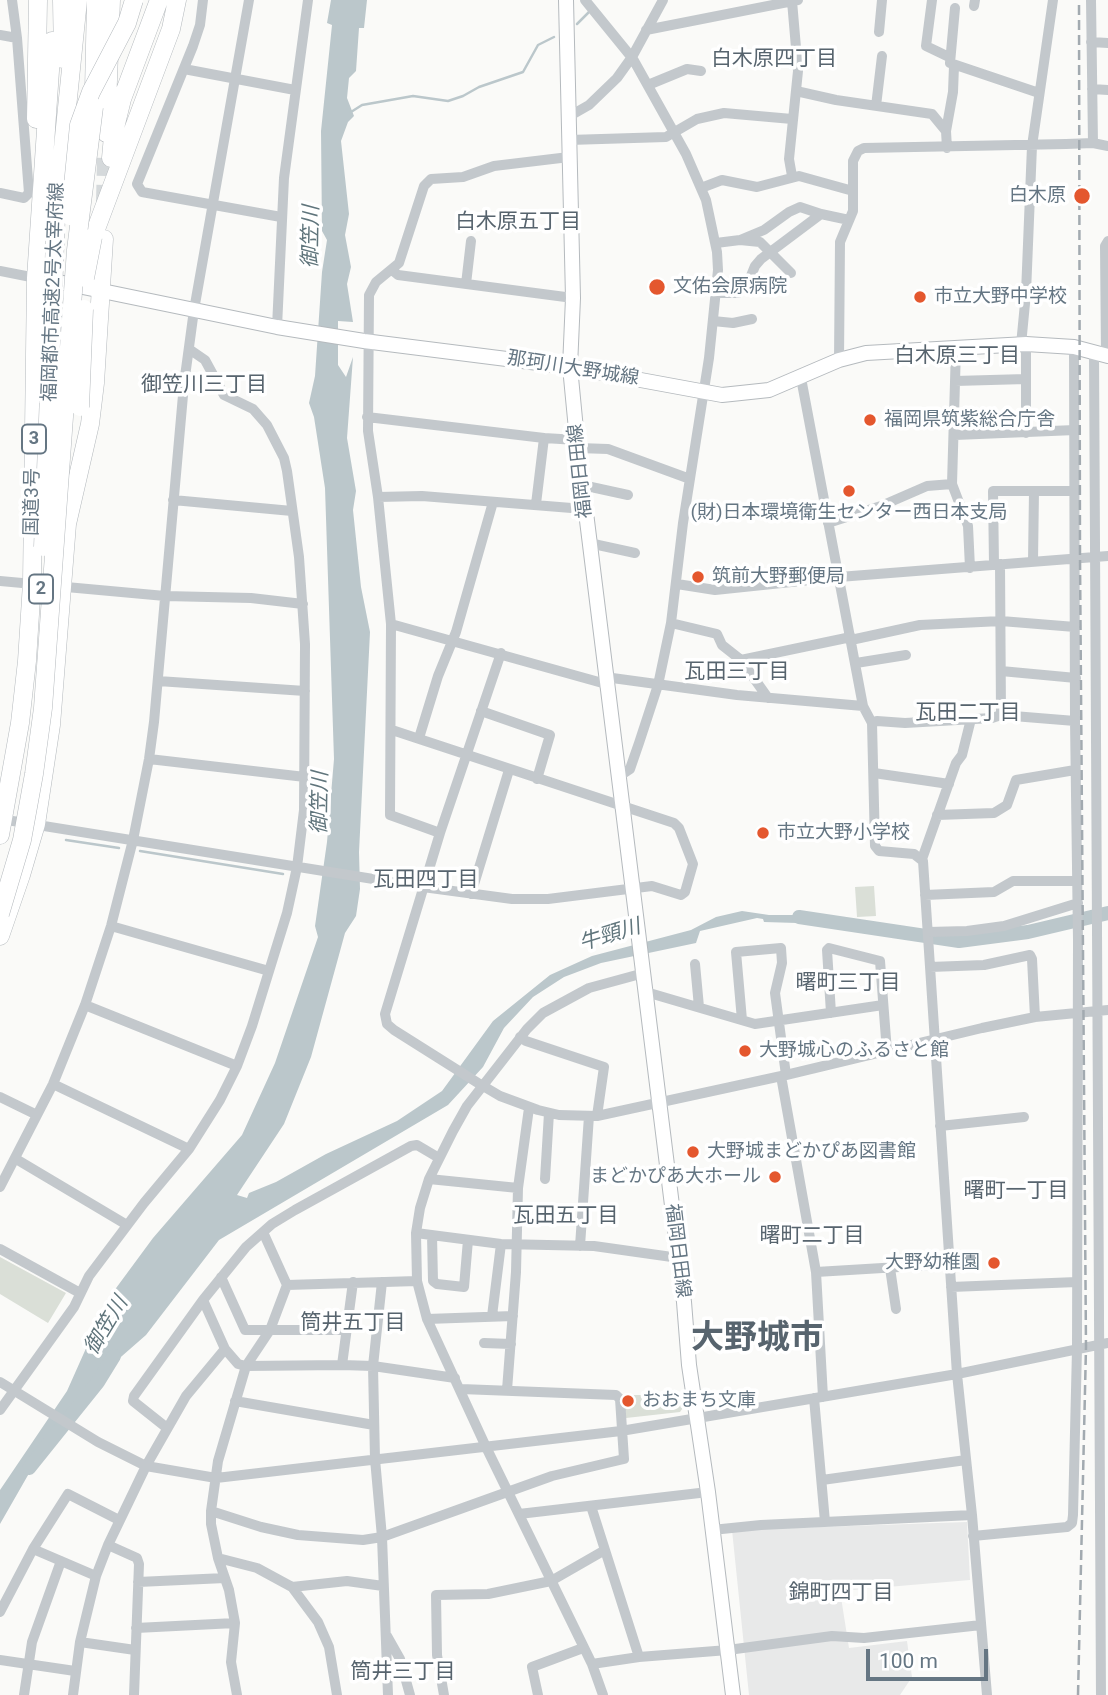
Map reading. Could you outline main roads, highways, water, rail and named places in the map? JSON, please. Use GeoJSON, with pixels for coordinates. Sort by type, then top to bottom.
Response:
{"type":"FeatureCollection","features":[{"type":"Feature","properties":{"kind":"highway"},"geometry":{"type":"LineString","coordinates":[[38,0],[38,245]]}},
{"type":"Feature","properties":{"kind":"highway"},"geometry":{"type":"LineString","coordinates":[[62,0],[63,44]]}},
{"type":"Feature","properties":{"kind":"highway"},"geometry":{"type":"LineString","coordinates":[[63,44],[78,0]]}},
{"type":"Feature","properties":{"kind":"highway","name":"2"},"geometry":{"type":"LineString","coordinates":[[0,914],[22,840],[34,774],[50,635],[76,250],[93,107],[96,0]]}},
{"type":"Feature","properties":{"kind":"highway"},"geometry":{"type":"LineString","coordinates":[[111,0],[108,158],[120,108],[159,0]]}},
{"type":"Feature","properties":{"kind":"highway"},"geometry":{"type":"LineString","coordinates":[[64,440],[68,247],[76,146],[84,109],[127,23],[134,0]]}},
{"type":"Feature","properties":{"kind":"highway"},"geometry":{"type":"LineString","coordinates":[[67,524],[80,407],[85,281],[171,29],[177,0]]}},
{"type":"Feature","properties":{"kind":"highway","name":"国道3号"},"geometry":{"type":"LineString","coordinates":[[1,825],[25,686],[32,583],[36,278],[63,44]]}},
{"type":"Feature","properties":{"kind":"highway","name":"福岡都市高速2号太宰府線"},"geometry":{"type":"LineString","coordinates":[[0,872],[22,777],[38,637],[48,456],[63,44]]}},
{"type":"Feature","properties":{"kind":"highway","name":"国道3号"},"geometry":{"type":"LineString","coordinates":[[0,936],[36,824],[51,725],[67,524],[89,424],[95,383],[102,292],[99,238]]}},
{"type":"Feature","properties":{"kind":"main road","name":"福岡日田線"},"geometry":{"type":"LineString","coordinates":[[566,0],[573,298],[570,367],[584,509],[733,1695]]}},
{"type":"Feature","properties":{"kind":"main road","name":"那珂川大野城線"},"geometry":{"type":"LineString","coordinates":[[36,278],[277,327],[367,342],[570,367],[722,395],[769,390],[839,360],[866,353],[1024,344],[1074,347],[1103,355]]}},
{"type":"Feature","properties":{"kind":"water"},"geometry":{"type":"Polygon","coordinates":[[[331,0],[367,0],[364,28],[359,28],[356,71],[349,78],[347,98],[354,116],[348,122],[341,141],[349,214],[345,235],[351,267],[347,284],[353,322],[338,321],[338,365],[346,377],[353,357],[347,438],[356,491],[353,510],[361,587],[370,632],[359,852],[360,889],[356,916],[345,933],[311,1057],[284,1124],[237,1195],[247,1198],[249,1193],[397,1121],[442,1091],[493,1021],[550,975],[592,956],[691,930],[716,917],[742,911],[769,915],[800,915],[819,920],[797,923],[764,922],[763,919],[757,918],[700,931],[696,943],[601,963],[564,977],[533,997],[504,1028],[483,1067],[448,1105],[219,1240],[146,1335],[90,1384],[51,1435],[0,1524],[0,1490],[67,1391],[108,1299],[153,1238],[242,1135],[275,1063],[318,937],[315,926],[327,842],[334,759],[325,488],[314,417],[309,403],[315,376],[322,272],[327,240],[322,231],[321,131],[332,25],[327,23],[331,0]]]}},
{"type":"Feature","properties":{"kind":"waterway"},"geometry":{"type":"LineString","coordinates":[[577,24],[590,11]]}},
{"type":"Feature","properties":{"kind":"waterway"},"geometry":{"type":"LineString","coordinates":[[351,112],[362,105],[413,96],[448,101],[463,96],[479,87],[523,72],[538,45],[554,37]]}},
{"type":"Feature","properties":{"kind":"waterway"},"geometry":{"type":"LineString","coordinates":[[66,840],[119,848]]}},
{"type":"Feature","properties":{"kind":"waterway"},"geometry":{"type":"LineString","coordinates":[[140,851],[283,874]]}},
{"type":"Feature","properties":{"kind":"waterway","name":"牛頸川"},"geometry":{"type":"LineString","coordinates":[[799,917],[959,941],[1028,932],[1108,913]]}},
{"type":"Feature","properties":{"kind":"waterway","name":"御笠川"},"geometry":{"type":"LineString","coordinates":[[29,1468],[98,1382],[114,1356]]}},
{"type":"Feature","properties":{"kind":"tunnel"},"geometry":{"type":"LineString","coordinates":[[105,203],[106,158]]}},
{"type":"Feature","properties":{"kind":"railway"},"geometry":{"type":"LineString","coordinates":[[1078,1695],[1086,1347],[1079,0]]}},
{"type":"Feature","properties":{"kind":"place","name":"白木原"},"geometry":{"type":"Point","coordinates":[1082,196]}},
{"type":"Feature","properties":{"kind":"place","name":"文佑会原病院"},"geometry":{"type":"Point","coordinates":[657,287]}},
{"type":"Feature","properties":{"kind":"place","name":"市立大野中学校"},"geometry":{"type":"Point","coordinates":[920,297]}},
{"type":"Feature","properties":{"kind":"place","name":"福岡県筑紫総合庁舎"},"geometry":{"type":"Point","coordinates":[870,420]}},
{"type":"Feature","properties":{"kind":"place","name":"(財)日本環境衛生センター西日本支局"},"geometry":{"type":"Point","coordinates":[849,491]}},
{"type":"Feature","properties":{"kind":"place","name":"筑前大野郵便局"},"geometry":{"type":"Point","coordinates":[698,577]}},
{"type":"Feature","properties":{"kind":"place","name":"市立大野小学校"},"geometry":{"type":"Point","coordinates":[763,833]}},
{"type":"Feature","properties":{"kind":"place","name":"大野城心のふるさと館"},"geometry":{"type":"Point","coordinates":[745,1051]}},
{"type":"Feature","properties":{"kind":"place","name":"大野城まどかぴあ図書館"},"geometry":{"type":"Point","coordinates":[693,1152]}},
{"type":"Feature","properties":{"kind":"place","name":"まどかぴあ大ホール"},"geometry":{"type":"Point","coordinates":[775,1177]}},
{"type":"Feature","properties":{"kind":"place","name":"大野幼稚園"},"geometry":{"type":"Point","coordinates":[994,1263]}},
{"type":"Feature","properties":{"kind":"place","name":"おおまち文庫"},"geometry":{"type":"Point","coordinates":[628,1401]}},
{"type":"Feature","properties":{"kind":"district","name":"白木原四丁目"},"geometry":{"type":"Point","coordinates":[774,60]}},
{"type":"Feature","properties":{"kind":"district","name":"白木原五丁目"},"geometry":{"type":"Point","coordinates":[518,223]}},
{"type":"Feature","properties":{"kind":"district","name":"白木原三丁目"},"geometry":{"type":"Point","coordinates":[957,357]}},
{"type":"Feature","properties":{"kind":"district","name":"御笠川三丁目"},"geometry":{"type":"Point","coordinates":[204,386]}},
{"type":"Feature","properties":{"kind":"district","name":"瓦田三丁目"},"geometry":{"type":"Point","coordinates":[737,673]}},
{"type":"Feature","properties":{"kind":"district","name":"瓦田二丁目"},"geometry":{"type":"Point","coordinates":[968,714]}},
{"type":"Feature","properties":{"kind":"district","name":"瓦田四丁目"},"geometry":{"type":"Point","coordinates":[426,881]}},
{"type":"Feature","properties":{"kind":"district","name":"曙町三丁目"},"geometry":{"type":"Point","coordinates":[848,984]}},
{"type":"Feature","properties":{"kind":"district","name":"曙町一丁目"},"geometry":{"type":"Point","coordinates":[1016,1192]}},
{"type":"Feature","properties":{"kind":"district","name":"瓦田五丁目"},"geometry":{"type":"Point","coordinates":[566,1217]}},
{"type":"Feature","properties":{"kind":"district","name":"曙町二丁目"},"geometry":{"type":"Point","coordinates":[812,1237]}},
{"type":"Feature","properties":{"kind":"district","name":"筒井五丁目"},"geometry":{"type":"Point","coordinates":[353,1324]}},
{"type":"Feature","properties":{"kind":"district","name":"大野城市"},"geometry":{"type":"Point","coordinates":[757,1340]}},
{"type":"Feature","properties":{"kind":"district","name":"錦町四丁目"},"geometry":{"type":"Point","coordinates":[841,1594]}},
{"type":"Feature","properties":{"kind":"district","name":"筒井三丁目"},"geometry":{"type":"Point","coordinates":[403,1673]}}]}
